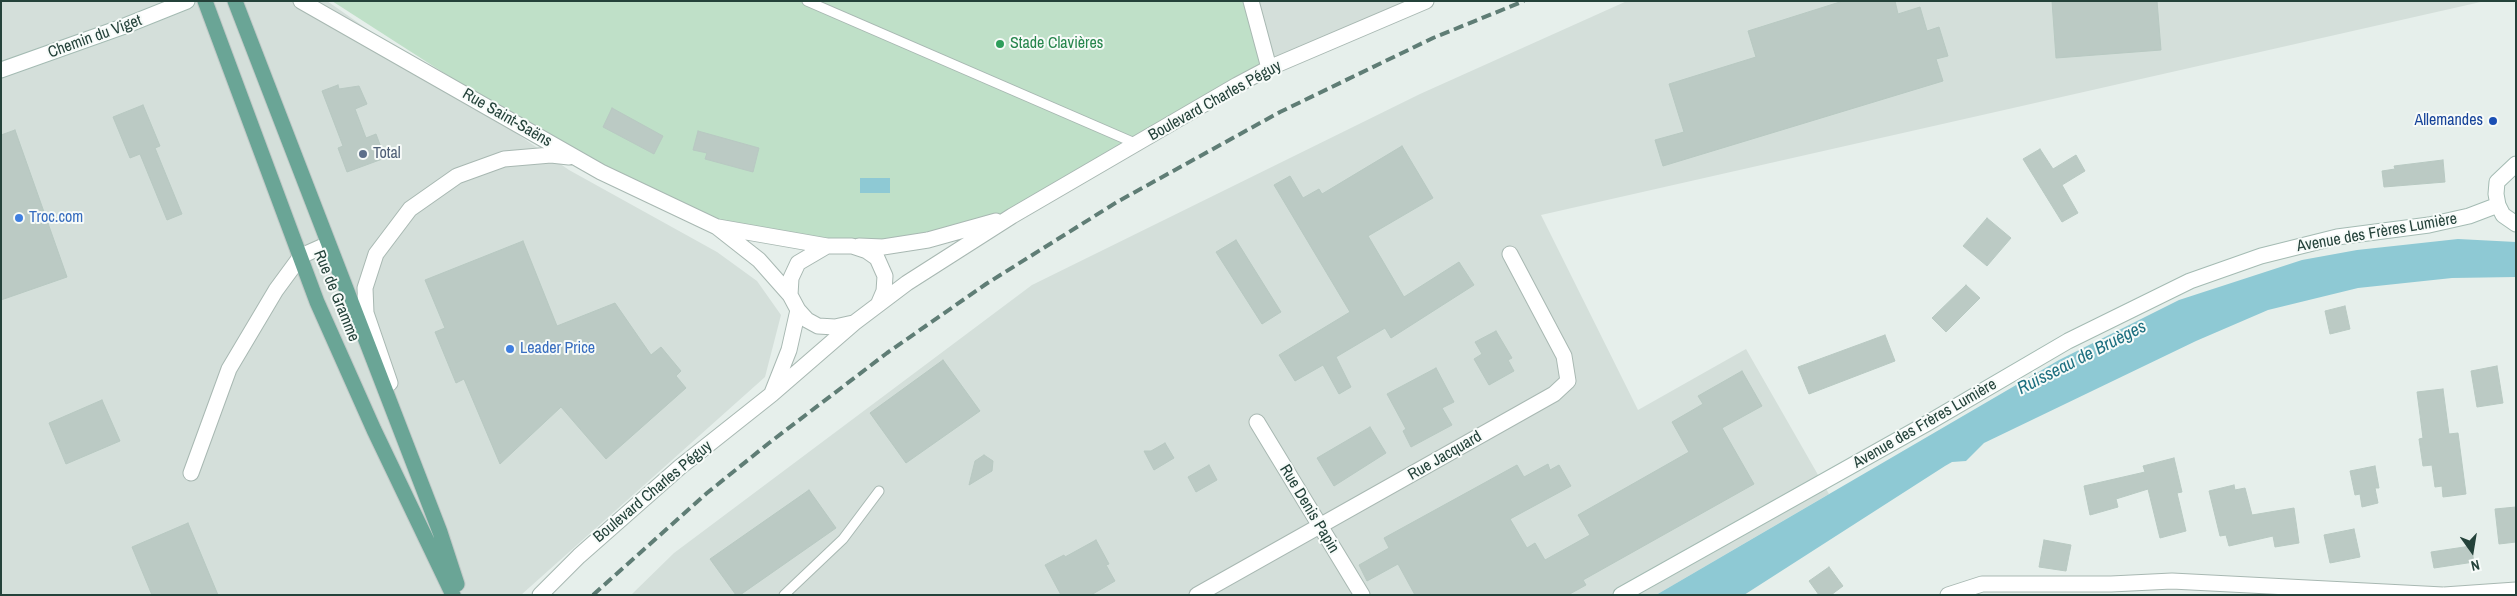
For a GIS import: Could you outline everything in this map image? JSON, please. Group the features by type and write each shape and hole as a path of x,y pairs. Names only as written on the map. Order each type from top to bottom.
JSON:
{"main road":[{"name":"Rue de Gramme","path":"205,1 317,302 374,430 453,595"},
{"name":"Rue de Gramme","path":"235,1 440,532 460,595"}],"street":[{"name":"Chemin du Viget","path":"1,70 122,27 187,1"},
{"name":"Rue Saint-Saëns","path":"300,1 576,158 716,227 759,260 790,295"},
{"path":"1251,1 1269,68"},
{"name":"Boulevard Charles Péguy","path":"878,305 1012,216 1269,68 1426,1"},
{"path":"440,532 366,313 365,288 376,254 410,209 457,176 504,159 551,155 576,158"},
{"path":"2516,164 2497,182 2498,205 2503,214 2516,224"},
{"name":"Avenue des Frères Lumière","path":"1620,595 1926,424 2068,341 2190,281 2261,256 2337,237 2429,225 2469,216 2498,205"},
{"name":"Boulevard Charles Péguy","path":"852,246 883,247 928,240 1012,216"},
{"name":"Rue Saint-Saëns","path":"716,227 827,246"},
{"path":"190,473 229,369 276,290 301,256 328,244"},
{"path":"827,246 852,246 877,258 885,276 884,291 878,305 854,323 835,327 818,326 807,320 798,310 790,295 791,278 798,263 827,246"},
{"name":"Rue Jacquard","path":"1197,595 1554,394 1568,381 1564,356 1510,254"},
{"path":"772,394 788,350 798,310"},
{"name":"Boulevard Charles Péguy","path":"540,595 578,556 680,467 772,394 854,323"},
{"name":"Rue Denis Papin","path":"1257,422 1362,595"},
{"path":"1948,595 1982,584 2111,584 2172,580 2444,595 2516,590"}],"lane":[{"path":"807,1 1137,144"},
{"path":"784,595 843,539 879,491"}],"shaded area":[{"path":"1,1 327,1 569,170 717,252 757,281 781,315 765,377 521,595 1,595"},
{"path":"1251,1 1421,1 1269,68"},
{"path":"1627,1 2485,1 1541,215 1638,410 1746,349 1829,494 1656,595 631,595 674,553 1032,285 1420,94"}],"green space":[{"path":"332,1 1251,1 1269,68 1012,216 895,246 717,227 576,158"}],"water":[{"path":"860,178 890,178 890,193 860,193"},
{"name":"Ruisseau de Bruèges","path":"2458,239 2516,242 2516,277 2452,278 2358,288 2268,310 2196,341 1984,443 1966,461 1952,462 1945,466 1744,595 1656,595 2059,360 2179,300 2302,260 2357,250"}],"building":[{"path":"1843,1 1895,1 1898,14 1920,7 1927,31 1939,27 1948,56 1936,59 1943,81 1663,166 1655,140 1684,132 1669,84 1756,57 1748,31"},
{"path":"2052,1 2157,1 2161,50 2056,58"},
{"path":"338,85 339,89 359,86 367,104 355,109 366,138 376,134 385,158 347,172 338,148 343,146 322,91"},
{"path":"143,105 160,146 155,148 182,214 167,220 140,154 130,158 113,117"},
{"path":"612,108 663,136 654,154 603,127"},
{"name":"Troc.com","path":"15,130 67,277 1,300 1,135"},
{"path":"698,131 759,148 753,172 705,159 707,153 693,150"},
{"path":"1402,146 1433,198 1368,236 1404,297 1459,262 1474,285 1391,338 1385,328 1336,357 1351,387 1339,394 1323,365 1295,381 1279,355 1350,312 1274,185 1290,176 1303,198 1319,189 1322,194"},
{"path":"2040,149 2053,169 2076,155 2085,171 2062,185 2078,213 2062,222 2023,159"},
{"path":"2443,160 2445,182 2384,187 2382,171 2395,169 2394,166"},
{"path":"1987,218 2011,238 1987,266 1963,246"},
{"path":"1236,240 1281,312 1262,324 1216,252"},
{"name":"Leader Price","path":"523,241 557,326 615,303 651,355 661,347 681,371 676,376 686,388 606,459 561,407 500,464 464,379 456,383 435,332 445,328 425,280"},
{"path":"1966,285 1980,298 1946,332 1932,318"},
{"path":"2345,306 2350,329 2330,334 2325,311"},
{"path":"1496,331 1512,358 1508,360 1514,371 1489,385 1474,359 1482,354 1475,342"},
{"path":"1885,335 1895,361 1809,394 1798,367"},
{"path":"943,360 980,411 906,463 870,413"},
{"path":"2497,366 2503,403 2477,407 2471,371"},
{"path":"1436,368 1454,402 1442,408 1452,425 1411,447 1403,431 1406,429 1387,394"},
{"path":"1742,371 1762,406 1722,428 1754,484 1583,580 1586,585 1568,595 1415,595 1398,564 1367,581 1359,565 1389,548 1384,538 1517,465 1524,477 1548,464 1550,470 1559,465 1571,486 1510,519 1527,548 1535,543 1545,560 1590,535 1578,515 1689,452 1672,422 1703,404 1698,396"},
{"path":"2443,389 2449,434 2458,433 2466,494 2443,497 2442,486 2435,487 2432,465 2423,466 2419,439 2423,438 2417,392"},
{"path":"102,400 120,441 66,464 49,423"},
{"path":"1370,427 1386,453 1334,486 1317,458"},
{"path":"1165,443 1174,458 1154,470 1144,451 1151,451"},
{"path":"984,455 993,461 992,471 969,485 975,461"},
{"path":"2174,458 2182,492 2177,493 2186,531 2160,538 2148,489 2116,499 2118,507 2090,515 2084,486 2145,472 2143,466"},
{"path":"1209,465 1217,480 1196,492 1188,477"},
{"path":"2375,466 2379,488 2375,488 2378,503 2362,507 2360,494 2355,495 2350,471"},
{"path":"2234,485 2235,490 2245,488 2252,515 2294,508 2299,543 2275,547 2273,536 2229,546 2226,535 2220,536 2209,491"},
{"path":"809,490 836,528 740,595 736,595 710,559"},
{"path":"2516,507 2516,542 2499,544 2495,509"},
{"path":"188,523 218,595 152,595 132,547"},
{"path":"2354,529 2360,557 2330,563 2324,535"},
{"path":"1096,540 1109,564 1106,565 1115,581 1091,595 1061,595 1045,565 1064,555 1065,557"},
{"path":"2044,540 2071,545 2066,571 2039,567"},
{"path":"2471,546 2474,562 2434,568 2431,552"},
{"path":"1829,567 1843,586 1831,595 1819,595 1809,581"}],"railway":[{"path":"593,595 707,493 769,443 887,353 986,284 1117,202 1280,112 1433,38 1524,1"}],"place":[{"name":"Stade Clavières","path":"1000,44"},
{"name":"Allemandes","path":"2493,121"},
{"name":"Total","path":"363,154"},
{"name":"Troc.com","path":"19,218"},
{"name":"Leader Price","path":"510,349"}]}
